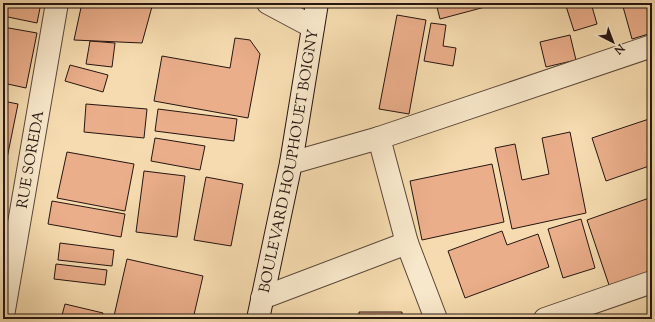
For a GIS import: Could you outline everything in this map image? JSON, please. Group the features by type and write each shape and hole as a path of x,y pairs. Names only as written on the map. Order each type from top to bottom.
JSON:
{"street":[{"name":"RUE SOREDA","path":"3,316 58,3"},
{"path":"268,3 313,27"},
{"name":"BOULEVARD HOUPHOUET BOIGNY","path":"258,319 290,163 317,3"},
{"path":"290,163 379,138 652,46"},
{"path":"379,138 407,243 436,319"},
{"path":"262,298 407,243"},
{"path":"546,319 652,282"}],"building":[{"path":"5,3 41,3 37,23 3,16"},
{"path":"82,3 153,3 142,43 74,40"},
{"path":"436,3 500,3 440,19"},
{"path":"565,3 591,3 597,24 574,31"},
{"path":"622,3 652,3 652,33 632,39"},
{"path":"397,15 426,20 409,114 379,109"},
{"path":"431,23 446,25 443,46 456,48 453,66 424,61"},
{"path":"3,27 37,33 26,88 3,83"},
{"path":"570,35 576,60 546,67 540,42"},
{"path":"235,38 250,40 260,54 248,118 154,101 162,56 230,68"},
{"path":"90,41 115,43 112,67 86,64"},
{"path":"70,65 108,75 103,92 65,81"},
{"path":"3,101 18,104 3,178"},
{"path":"86,104 147,109 144,138 84,132"},
{"path":"158,109 237,119 234,141 155,131"},
{"path":"652,118 652,165 606,181 592,138"},
{"path":"570,132 586,213 512,229 495,148 515,144 522,180 549,174 542,138"},
{"path":"155,138 205,146 200,170 151,161"},
{"path":"67,152 134,164 125,211 57,198"},
{"path":"492,164 504,222 422,240 410,181"},
{"path":"144,171 185,176 177,237 136,232"},
{"path":"206,177 243,184 231,246 194,240"},
{"path":"652,197 652,273 610,288 587,220"},
{"path":"52,201 125,214 121,237 48,224"},
{"path":"581,219 595,268 563,278 548,229"},
{"path":"502,231 507,245 538,234 549,267 465,298 448,251"},
{"path":"60,243 114,250 112,266 58,260"},
{"path":"127,259 203,276 193,319 128,319 114,316"},
{"path":"56,264 107,270 105,285 54,279"},
{"path":"65,304 103,313 102,319 61,319"},
{"path":"359,312 402,312 402,319 359,319"}]}
